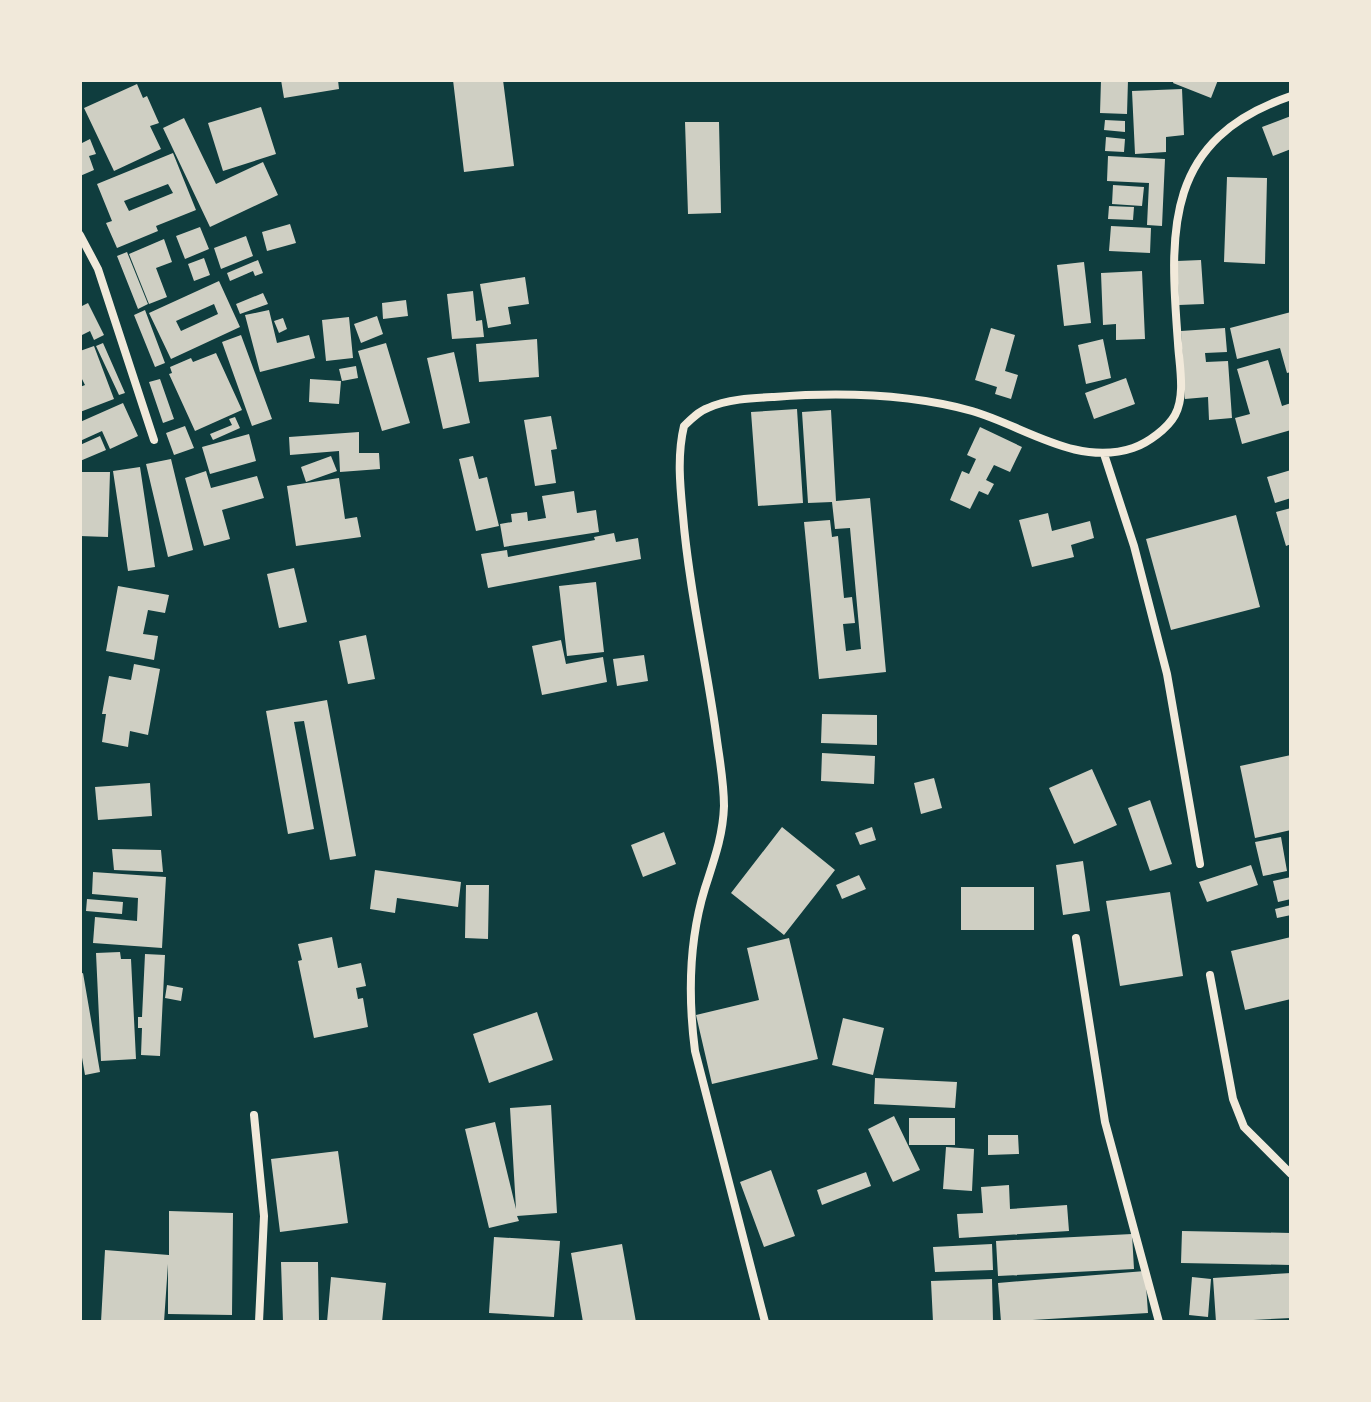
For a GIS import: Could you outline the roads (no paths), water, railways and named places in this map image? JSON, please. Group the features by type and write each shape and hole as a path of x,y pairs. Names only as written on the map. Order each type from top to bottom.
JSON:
{"street":[{"path":"765,1322 695,1051 691,1020 695,943 705,888 722,833 724,803 713,708 685,543 680,461 684,426 709,407 752,398 849,394 928,401 958,408 1083,452 1104,454 1135,447 1152,438 1175,415 1180,395 1175,251 1183,189 1206,146 1225,129 1266,104 1291,96"},
{"path":"80,235 98,269 154,440"},
{"path":"1104,454 1134,546 1167,674 1200,864"},
{"path":"1076,938 1105,1122 1159,1322"},
{"path":"1210,975 1238,1113 1244,1127 1291,1174"},
{"path":"254,1115 264,1216 259,1322"}]}
